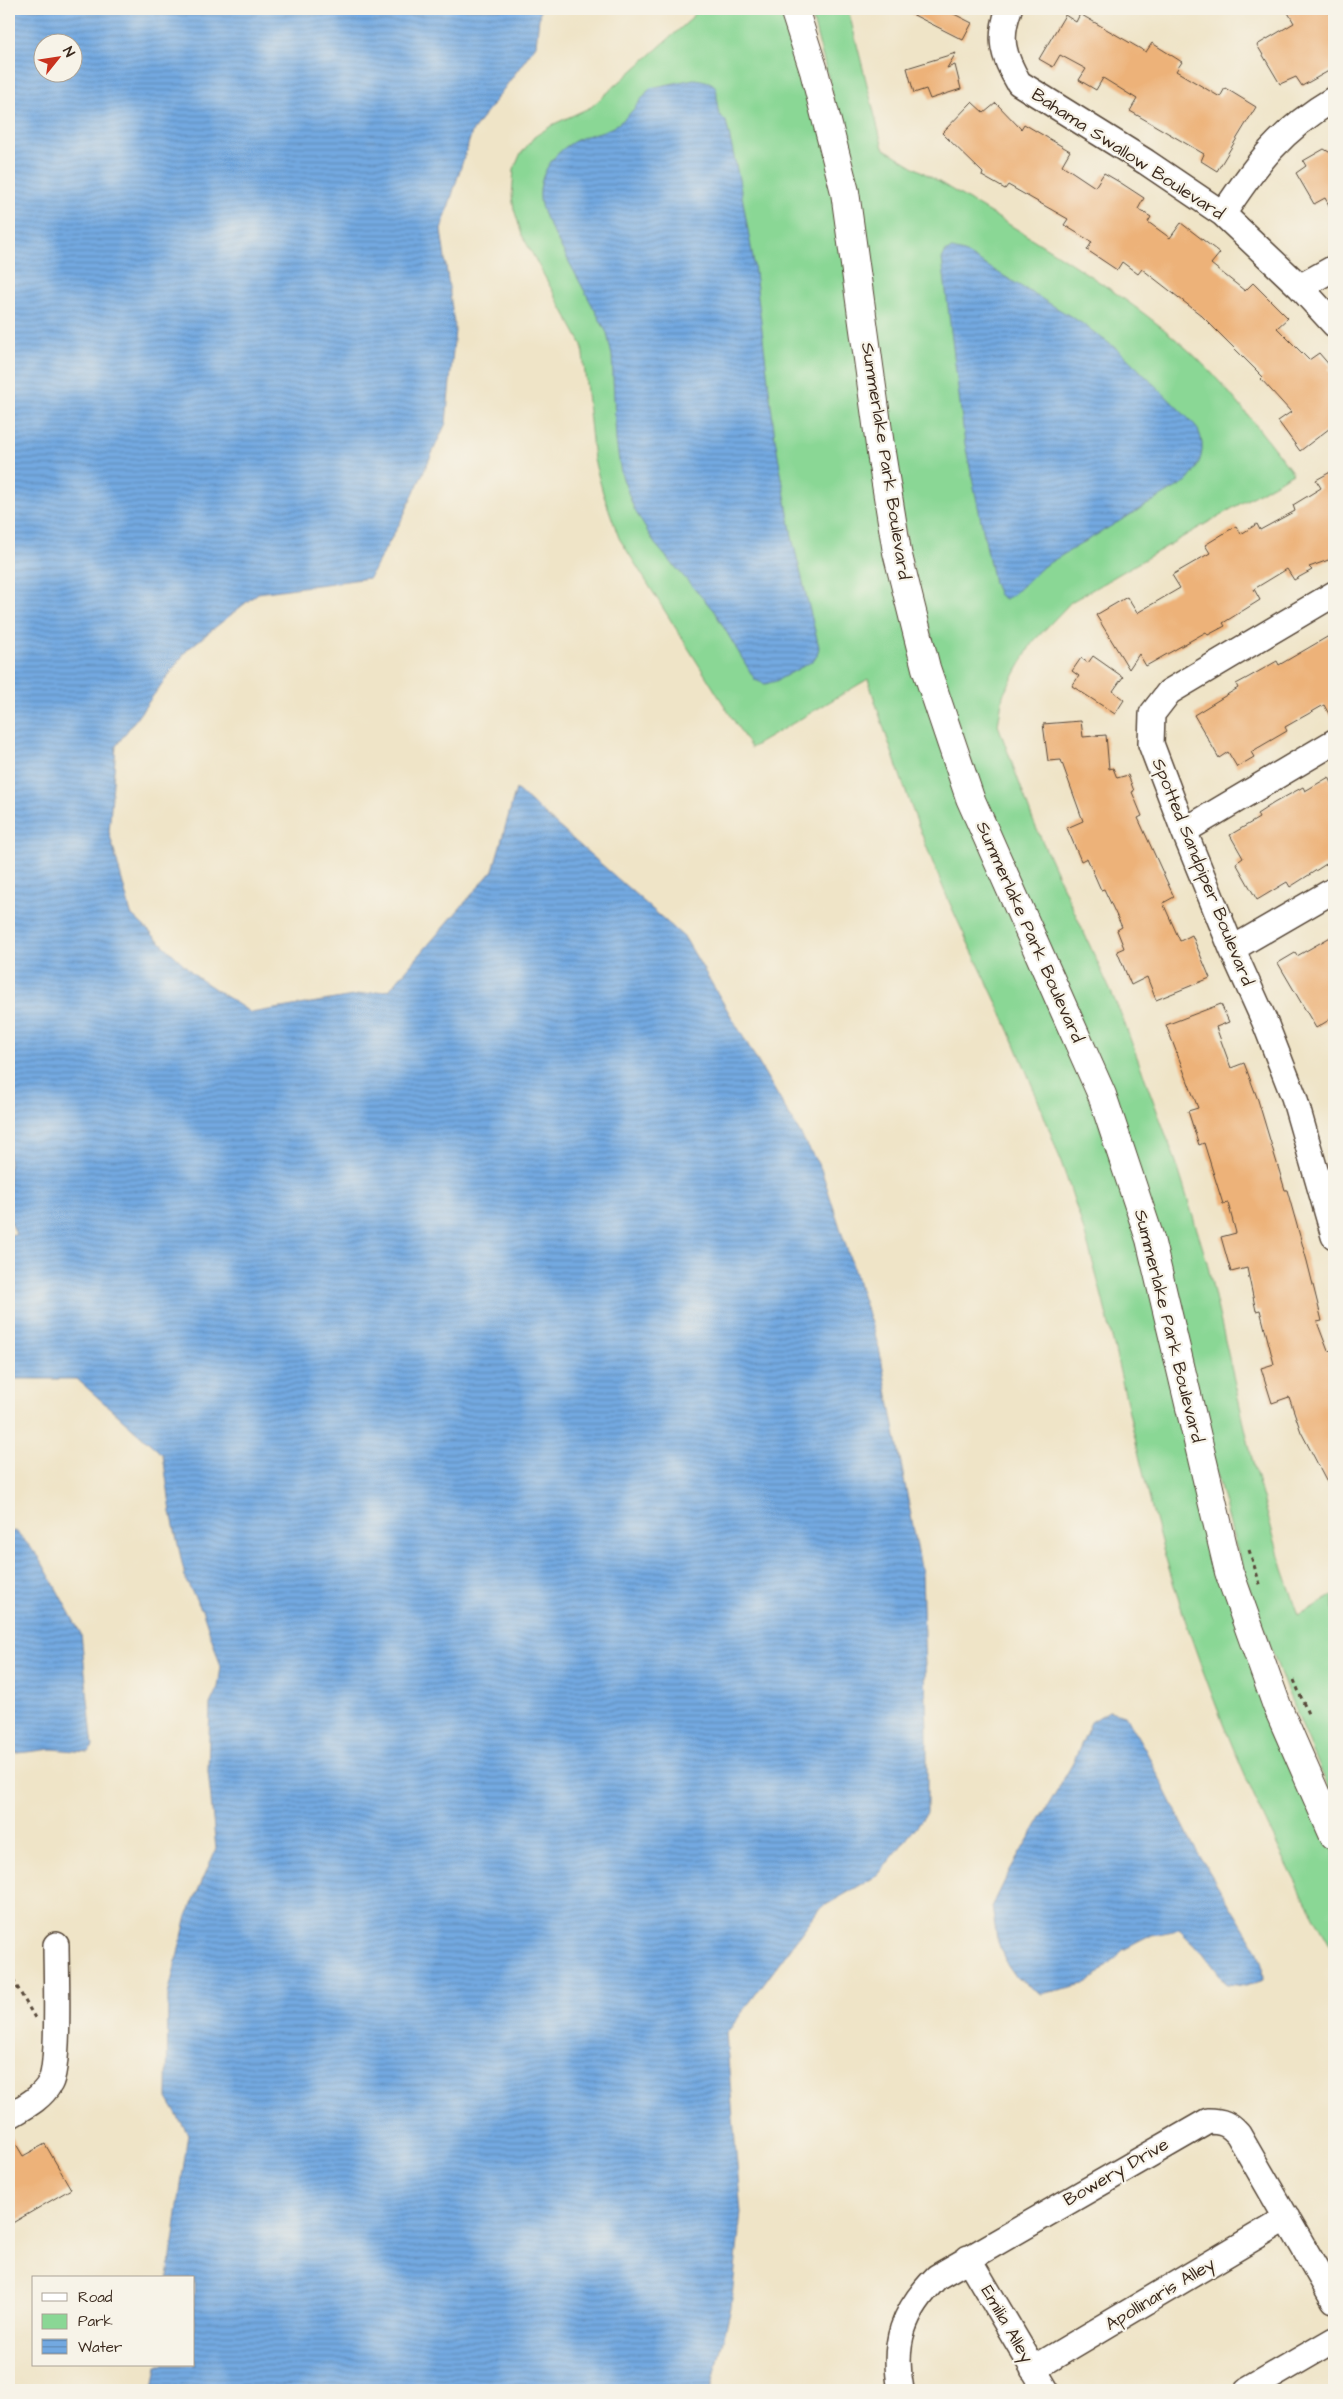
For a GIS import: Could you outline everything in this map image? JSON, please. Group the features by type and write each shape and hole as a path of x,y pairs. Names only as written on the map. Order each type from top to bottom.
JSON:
{"main road":[{"name":"Summerlake Park Boulevard","path":"794,9 814,71 845,192 890,512 897,552 926,668 970,798 1102,1095 1150,1239 1229,1572 1276,1706 1334,1836"}],"street":[{"name":"Bahama Swallow Boulevard","path":"1008,9 1002,39 1007,62 1019,83 1146,162 1223,214 1300,286 1334,324"},
{"path":"1223,214 1251,171 1281,137 1334,99"},
{"path":"1300,286 1334,268"},
{"name":"Spotted Sandpiper Boulevard","path":"1334,594 1168,692 1152,714 1151,744 1184,831 1232,949 1264,1020 1294,1097 1328,1190 1334,1236"},
{"path":"1184,831 1334,742"},
{"path":"1232,949 1334,890"},
{"path":"9,2116 36,2101 51,2082 55,2062 56,1945"},
{"name":"Bowery Drive","path":"901,2390 897,2356 899,2336 906,2320 926,2288 937,2277 1208,2120 1219,2121 1229,2125 1238,2134 1334,2300"},
{"name":"Apollinaris Alley","path":"1033,2369 1287,2218"},
{"name":"Emilia Alley","path":"968,2258 1046,2390"},
{"path":"1248,2390 1334,2340"}],"path":[{"path":"1248,1545 1262,1592"},
{"path":"1292,1674 1310,1719"},
{"path":"9,1973 36,2020"}],"green space":[{"path":"697,9 794,9 814,71 926,668 1102,1095 1229,1572 1334,1836 1334,1952 1306,1902 1256,1800 1233,1747 1192,1640 1158,1531 1098,1282 1066,1177 1015,1043 957,919 932,860 903,783 868,679 751,748 619,538 603,493 594,460 582,345 522,235 512,196 514,169 520,155 534,137 554,124 591,107 690,20"},
{"path":"810,9 848,9 883,148 1055,253 1149,317 1194,356 1225,387 1293,473 1071,602 1032,643 1003,695 998,725 1034,823 1121,1014 1176,1162 1207,1262 1254,1467 1283,1569 1299,1615 1334,1595 1334,1801 1288,1693 1256,1609 1234,1540 1206,1431 1004,851 950,704 908,550 832,92"}],"water":[{"path":"9,9 540,9 536,45 472,132 441,230 455,330 446,423 401,521 369,578 258,593 187,650 116,746 109,832 131,914 197,977 251,1013 389,990 493,870 516,789 685,938 821,1169 879,1348 922,1573 927,1732 927,1813 878,1875 819,1909 726,2034 741,2213 731,2307 711,2390 153,2390 157,2366 195,2366 195,2276 168,2276 188,2134 167,2098 168,1995 187,1916 216,1849 208,1771 210,1704 218,1687 221,1667 203,1612 186,1581 171,1512 163,1455 77,1379 9,1379 9,1235 16,1234 9,1217"},
{"path":"694,79 711,83 716,89 719,114 726,121 739,179 754,264 775,438 793,542 819,647 817,656 811,662 776,681 765,684 755,680 714,611 655,544 634,509 621,473 616,441 612,356 607,333 545,217 540,201 540,189 545,172 562,150 581,138 609,129 619,123 650,88"},
{"path":"952,249 964,252 1080,322 1122,353 1195,425 1201,439 1202,454 1200,461 1187,481 1044,566 1011,596 1005,599 999,595 994,583 965,444 942,259 946,251"},
{"path":"16,1531 39,1557 81,1634 93,1747 88,1752 52,1749 9,1754 9,1532"},
{"path":"1109,1711 1125,1715 1145,1749 1193,1845 1257,1950 1262,1964 1263,1980 1247,1986 1227,1984 1203,1953 1179,1930 1152,1935 1123,1950 1088,1983 1041,1994 1017,1978 1005,1961 997,1939 992,1907 1010,1870 1073,1763 1091,1722"}],"building":[{"path":"902,9 944,9 972,23 963,40"},
{"path":"1286,9 1327,9 1334,22 1334,68 1302,86 1296,77 1280,84 1257,45 1294,23"},
{"path":"1080,14 1146,52 1152,43 1182,62 1176,71 1220,97 1225,88 1256,107 1217,171 1201,161 1204,154 1130,111 1137,99 1103,78 1096,90 1079,80 1086,69 1060,55 1053,67 1039,59 1065,15 1076,22"},
{"path":"956,53 947,68 955,65 961,89 930,99 926,89 914,93 907,68"},
{"path":"972,102 984,113 996,103 1021,129 1024,124 1070,151 1062,165 1095,187 1104,173 1144,198 1138,209 1151,217 1148,222 1170,238 1181,223 1220,253 1211,264 1245,291 1253,283 1288,318 1277,328 1309,360 1319,353 1331,367 1328,369 1334,376 1334,425 1300,451 1278,421 1291,412 1261,379 1263,377 1201,315 1142,269 1138,274 1122,262 1117,270 1087,250 1092,242 1064,225 1068,219 1008,185 1005,189 982,176 983,173 942,133"},
{"path":"1324,149 1334,155 1334,214 1325,198 1314,204 1296,173 1306,166 1303,161"},
{"path":"1334,470 1334,558 1309,567 1312,570 1294,580 1287,569 1254,589 1260,600 1223,623 1225,626 1208,635 1206,632 1146,666 1139,654 1129,669 1096,615 1127,597 1137,613 1180,588 1172,575 1210,553 1205,545 1236,526 1241,534 1257,524 1260,530 1295,511 1293,505 1321,488 1316,480"},
{"path":"1334,633 1334,723 1324,705 1285,727 1287,731 1251,752 1254,757 1237,767 1228,752 1219,758 1194,715 1238,688 1236,684 1277,661 1279,665"},
{"path":"1093,656 1123,677 1113,691 1124,700 1115,714 1072,686 1079,676 1072,671 1081,658 1088,663"},
{"path":"1081,721 1083,737 1106,735 1109,769 1113,768 1117,778 1128,775 1134,791 1132,792 1142,816 1138,818 1174,897 1163,903 1180,941 1192,935 1210,978 1156,1000 1147,977 1131,985 1117,951 1124,948 1117,930 1122,927 1104,889 1101,890 1087,858 1081,861 1067,828 1083,821 1061,760 1048,761 1043,724"},
{"path":"1329,777 1334,787 1334,859 1290,887 1287,882 1257,900 1236,863 1243,858 1230,835 1259,818 1257,814 1274,803 1303,787 1305,791"},
{"path":"1334,935 1334,1017 1316,1028 1278,963 1295,953 1297,956"},
{"path":"1221,1004 1229,1022 1216,1027 1231,1068 1244,1063 1258,1100 1285,1190 1287,1190 1307,1261 1322,1321 1317,1322 1328,1351 1334,1349 1334,1495 1301,1432 1289,1397 1272,1403 1261,1368 1274,1364 1260,1310 1256,1311 1247,1268 1231,1272 1221,1237 1236,1233 1228,1203 1223,1204 1204,1143 1199,1145 1188,1111 1198,1108 1166,1025"},
{"path":"9,2132 23,2156 45,2144 71,2189 9,2225"}]}
